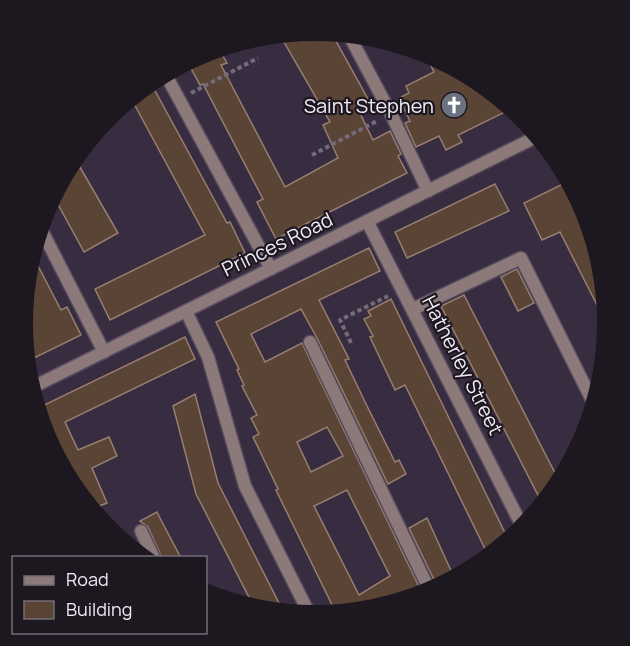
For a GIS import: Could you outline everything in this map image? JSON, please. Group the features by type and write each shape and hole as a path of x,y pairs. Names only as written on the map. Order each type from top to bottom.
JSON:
{"street":[{"path":"353,43 391,114 428,191"},
{"path":"170,82 272,269"},
{"name":"Princes Road","path":"40,384 530,140"},
{"name":"Hatherley Street","path":"367,221 518,518"},
{"path":"46,239 105,352"},
{"path":"413,309 521,258 588,392"},
{"path":"186,311 208,357 245,486 305,604"},
{"path":"310,342 426,583"},
{"path":"141,531 151,553"}],"path":[{"path":"179,99 258,58"},
{"path":"312,155 391,114"},
{"path":"351,343 340,320 402,289"}],"building":[{"path":"337,42 368,99 356,105 373,140 390,131 401,154 398,156 407,173 276,239 257,202 263,199 203,84 200,85 191,69 223,56 227,63 221,65 285,187 338,158 323,125 330,122 284,43"},
{"name":"Saint Stephen","path":"431,66 472,89 503,113 458,135 462,142 446,150 439,136 416,147 405,123 410,121 399,98 409,93 406,86 434,72"},
{"path":"155,91 227,223 230,222 245,253 110,320 95,289 205,235 135,106"},
{"path":"80,167 118,233 84,252 59,205"},
{"path":"495,184 509,211 407,258 395,232"},
{"path":"561,185 582,232 592,268 596,303 560,232 542,240 524,203"},
{"path":"369,248 380,271 319,300 349,359 345,360 395,462 399,460 406,474 388,484 301,309 251,334 265,362 302,343 418,586 370,600 332,604 253,437 259,434 251,418 257,415 242,386 244,385 237,370 239,369 216,322","holes":["327,427 343,456 311,472 297,442","347,490 390,576 359,595 314,506"]},
{"path":"38,267 61,310 67,307 81,335 35,358 33,323"},
{"path":"517,269 534,303 518,311 501,277"},
{"path":"464,295 554,472 538,496 441,306"},
{"path":"391,299 504,532 485,548 405,385 395,390 370,337 373,336 364,319 371,316 368,311"},
{"path":"185,337 195,359 65,422 78,450 109,437 117,456 92,468 107,503 100,506 81,480 62,448 45,404"},
{"path":"195,394 218,483 279,603 249,597 196,494 173,406"},
{"path":"157,512 180,556 161,556 148,527 140,521"},
{"path":"427,518 451,570 434,579 409,528"}],"place":[{"name":"Saint Stephen","path":"454,105"}]}
